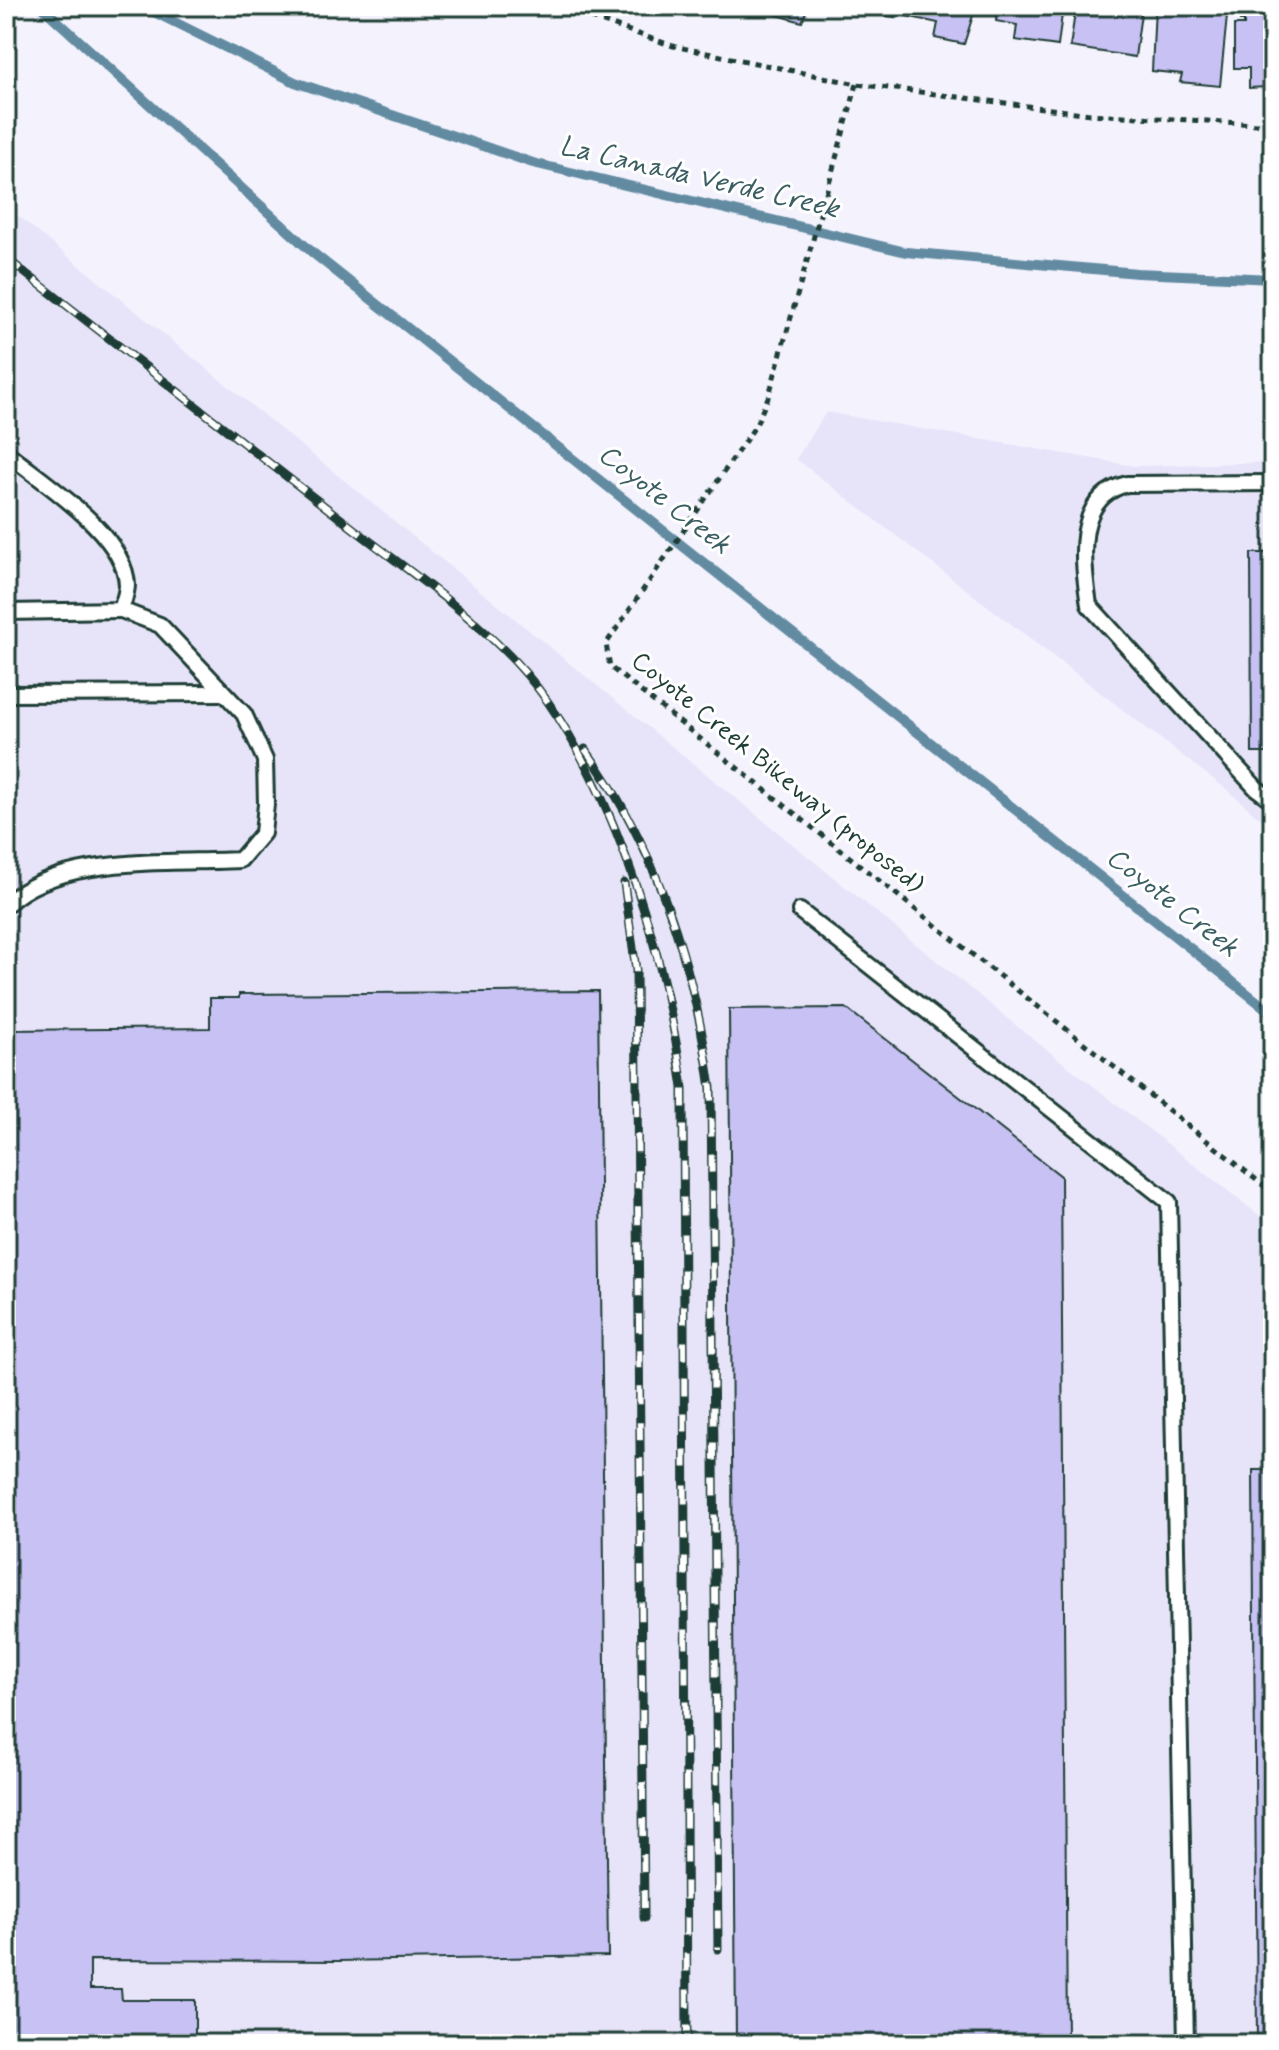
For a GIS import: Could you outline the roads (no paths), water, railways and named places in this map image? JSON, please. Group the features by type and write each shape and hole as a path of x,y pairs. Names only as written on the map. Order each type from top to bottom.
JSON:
{"lane":[{"path":"6,452 102,531 119,556 127,585 121,610"},
{"path":"1273,483 1127,484 1109,489 1096,500 1085,527 1089,605 1256,788 1273,801"},
{"path":"6,612 121,610 160,625 244,714 265,760 263,833 240,860 73,871 37,884 6,905"},
{"path":"6,694 221,693"},
{"path":"800,911 1169,1202 1186,2044"}],"waterway":[{"name":"Coyote Creek","path":"41,6 313,253 1273,1014"},
{"name":"La Canada Verde Creek","path":"142,6 295,82 533,163 906,252 1137,273 1273,279"}],"railway":[{"path":"6,258 480,627 548,702 574,743 618,837 652,938 676,1040 683,1088 687,2044"},
{"path":"585,749 633,827 669,910 694,998 711,1088 718,1949"},
{"path":"624,883 636,970 644,1918"}]}
